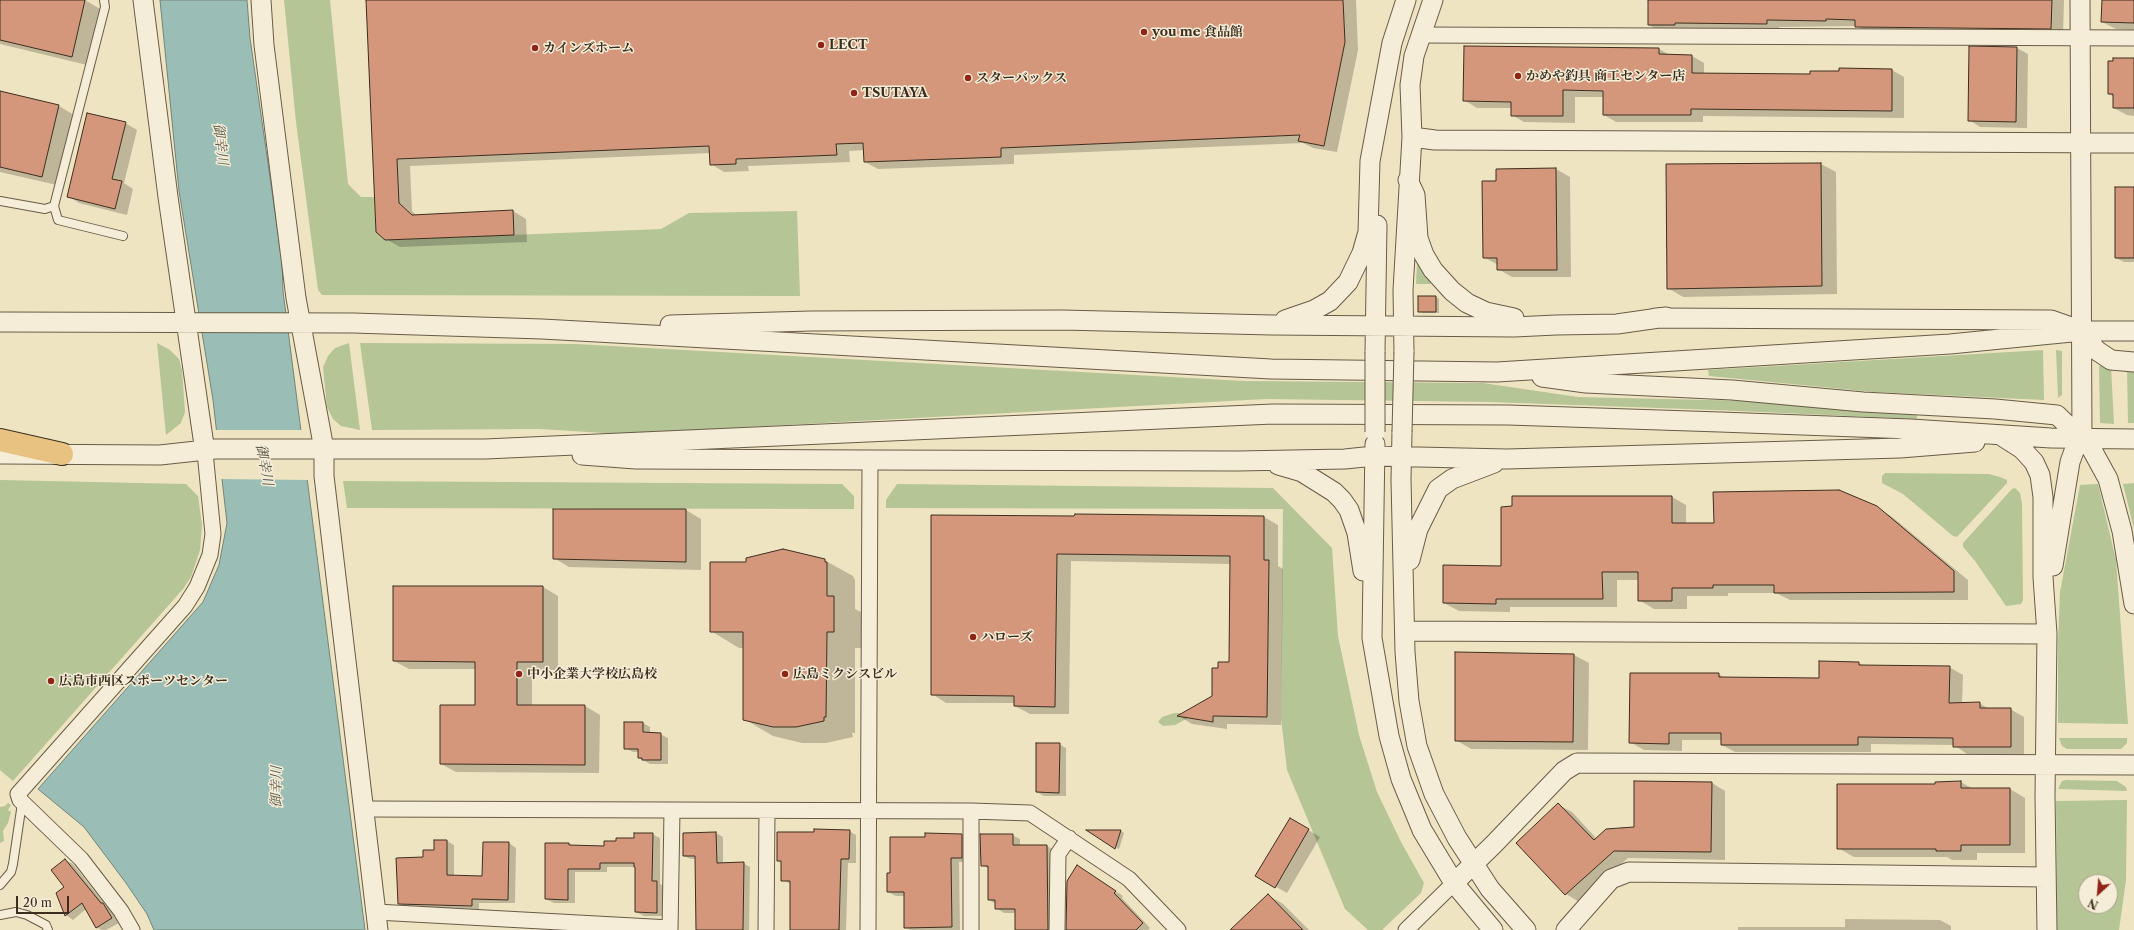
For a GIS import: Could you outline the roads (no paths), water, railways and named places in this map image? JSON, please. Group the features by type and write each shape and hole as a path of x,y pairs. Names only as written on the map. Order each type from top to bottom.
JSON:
{"highway":[{"path":"0,440 62,454"}],"street":[{"path":"132,930 121,911 81,859 22,803 18,794 185,606 197,587 210,555 213,534 210,451 143,0"},
{"path":"261,0 264,45 294,323 315,449 324,476 377,921 670,929 672,811"},
{"path":"1272,325 1322,306 1336,295 1353,273 1368,232 1370,161 1392,43 1406,0"},
{"path":"1433,0 1421,35 1411,78 1412,137 1408,180 1403,326 1404,352 1401,456 1405,631 1409,701 1417,746 1438,804 1473,864 1490,889 1526,930"},
{"path":"2047,930 2047,630 2052,572 2066,480 2074,451 2082,439 2079,143 2080,0"},
{"path":"1421,35 2134,38"},
{"path":"1372,638 1378,123"},
{"path":"1412,137 1443,140 2134,143"},
{"path":"1408,180 1415,195 1416,225 1424,255 1433,270 1452,291 1476,308 1495,315 1517,318 1666,317 2050,320 2082,331 2090,344 2103,356 2111,360 2134,362"},
{"path":"542,329 810,320 1062,320 1272,325 1514,327 1556,324 1617,324 1666,317"},
{"path":"0,322 294,323 542,329 1271,369 1497,372 1950,344 2082,331 2134,331"},
{"path":"1497,372 1586,383 1732,390 1863,402 2051,413 2062,418 2082,439 2098,458 2108,479 2122,530 2134,604"},
{"path":"0,454 160,455 210,451 315,449 485,449 1273,414 1508,415 1864,427 2082,439 2134,439"},
{"path":"485,449 636,459 1238,461 1344,459 1374,456 1507,459 1900,448 1982,441 1999,434"},
{"path":"1999,434 2029,456 2040,475 2043,497 2043,577 2047,630"},
{"path":"1405,588 1418,529 1438,489 1452,479 1471,470 1507,459"},
{"path":"868,930 870,460"},
{"path":"1238,461 1275,464 1302,472 1334,492 1342,500 1354,522 1363,560 1365,606 1372,638 1383,709 1401,779 1422,830 1454,882 1493,930"},
{"path":"1405,631 2047,630"},
{"path":"1406,930 1494,844 1564,772 1576,763 2134,765"},
{"path":"363,809 971,811 1030,813 1129,879 1178,930"},
{"path":"766,930 767,811"},
{"path":"971,811 971,930"},
{"path":"1057,930 1058,854 1069,838"},
{"path":"1566,930 1611,879 1629,872 2046,877"}],"lane":[{"path":"104,0 105,7 54,206 58,220 123,236"},
{"path":"0,201 45,209 54,206"},
{"path":"0,885 11,872 22,803"},
{"path":"0,915 16,912 27,915 46,925 48,930"}],"water":[{"name":"御幸川","path":"160,0 247,0 250,38 282,261 283,291 365,930 154,930 147,914 126,883 84,827 38,789 203,602 219,565 227,523 213,400 179,191"}],"place":[{"name":"you me 食品館","path":"1144,32"},
{"name":"LECT","path":"821,45"},
{"name":"カインズホーム","path":"535,48"},
{"name":"かめや釣具 商工センター店","path":"1518,76"},
{"name":"スターバックス","path":"968,78"},
{"name":"TSUTAYA","path":"854,93"},
{"name":"ハローズ","path":"973,637"},
{"name":"中小企業大学校広島校","path":"519,674"},
{"name":"広島ミクシスビル","path":"785,674"},
{"name":"広島市西区スポーツセンター","path":"51,681"}]}
